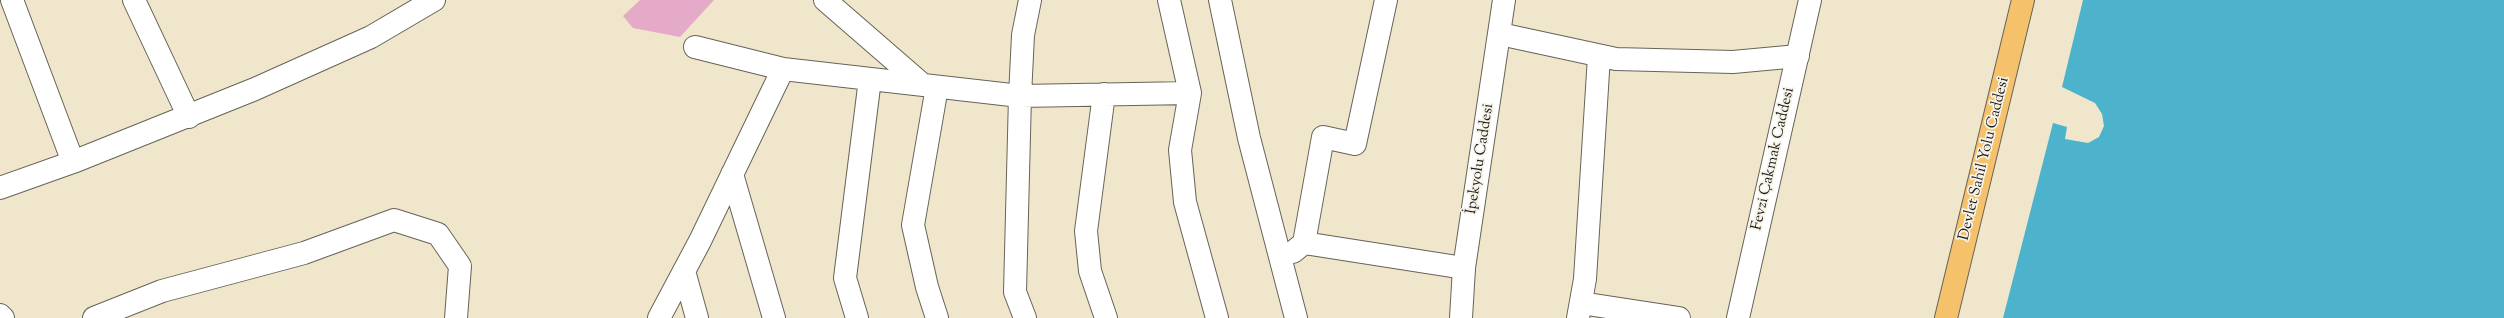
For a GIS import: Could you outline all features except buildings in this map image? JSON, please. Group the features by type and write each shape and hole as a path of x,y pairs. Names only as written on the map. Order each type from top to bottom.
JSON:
{"main road":[{"name":"Devlet Sahil Yolu Caddesi","path":"1932,318 2009,0"},
{"name":"Devlet Sahil Yolu Caddesi","path":"1946,318 2023,0"}],"street":[{"path":"12,0 73,162"},
{"path":"0,188 73,162 189,117 371,37 434,0"},
{"path":"825,0 930,86"},
{"path":"1169,0 1190,93 1180,150 1185,202 1217,318"},
{"path":"1220,0 1249,138 1296,318"},
{"path":"1282,263 1304,243 1322,137 1356,144 1386,0"},
{"name":"İpekyolu Caddesi","path":"1461,318 1464,268 1504,0"},
{"name":"Fevzi Çakmak Caddesi","path":"1738,318 1810,0"},
{"path":"1024,318 1016,292 1020,96 1023,35 1029,1"},
{"path":"140,2 189,117"},
{"path":"1500,34 1616,59 1733,62 1798,56"},
{"path":"695,47 783,69 1020,96 1190,93"},
{"path":"1598,56 1585,279 1580,311 1679,318"},
{"path":"659,318 684,271 783,69"},
{"path":"857,318 845,278 870,79"},
{"path":"930,86 913,225 927,287 938,318"},
{"path":"1104,94 1086,231 1090,270 1106,318"},
{"path":"732,174 774,318"},
{"path":"94,318 162,291 304,253 394,220 438,234 460,266 456,318"},
{"path":"1304,243 1464,268"},
{"path":"684,271 696,318"},
{"path":"0,315 3,318"}],"water":[{"path":"2083,0 2504,0 2504,318 2003,318 2053,123 2067,127 2065,139 2088,143 2099,137 2104,126 2102,114 2095,103 2062,87"}]}
